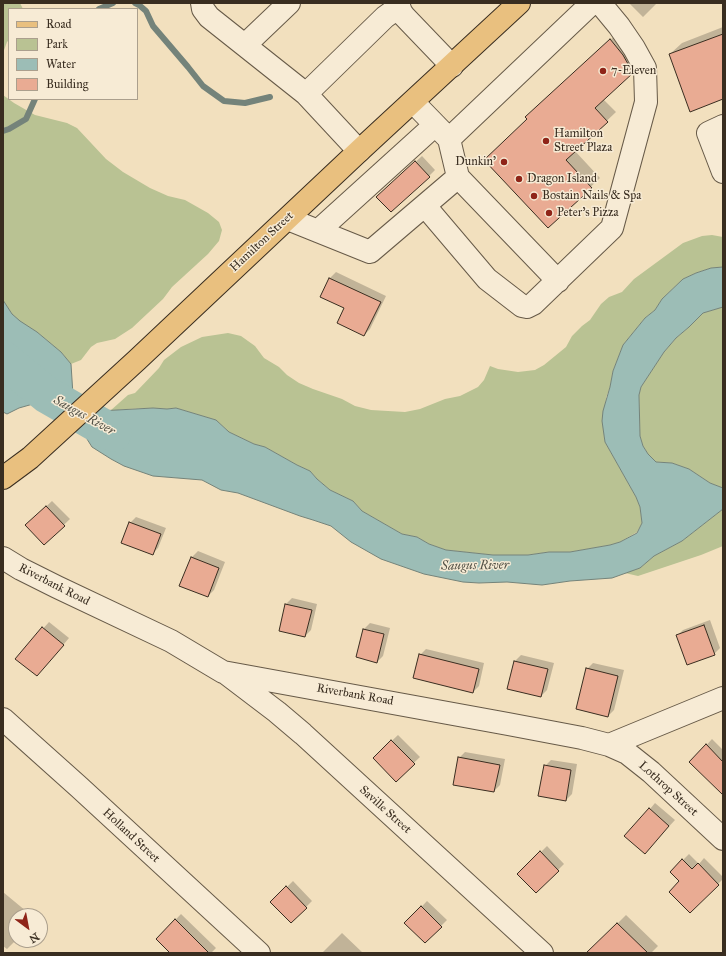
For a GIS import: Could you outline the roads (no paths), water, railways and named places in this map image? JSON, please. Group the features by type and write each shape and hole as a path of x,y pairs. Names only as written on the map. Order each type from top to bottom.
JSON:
{"main road":[{"name":"Hamilton Street","path":"3,478 30,458 101,393 519,3"}],"street":[{"path":"202,3 203,9 209,16 306,94 359,151"},
{"path":"245,45 289,3"},
{"path":"318,231 442,132 592,3"},
{"path":"425,206 487,279 522,306 533,304 612,228 646,102 645,68 619,26 600,3"},
{"path":"306,94 384,17 399,5 404,16 452,66"},
{"path":"413,102 442,132 458,177 558,281"},
{"path":"723,126 708,132 723,172"},
{"path":"288,219 370,252 458,177"},
{"name":"Riverbank Road","path":"3,558 57,587 171,641 223,672 501,722 582,738 609,745"},
{"name":"Saville Street","path":"223,672 277,712 303,734 542,953"},
{"path":"609,745 723,698"},
{"name":"Holland Street","path":"3,719 259,953"},
{"name":"Lothrop Street","path":"609,745 627,754 651,772 723,839"}],"water":[{"path":"723,267 723,307 703,313 676,338 664,352 641,387 639,395 640,436 643,446 648,454 656,462 672,463 689,469 710,483 723,488 723,509 682,541 654,556 640,568 612,578 542,585 507,582 463,582 424,574 381,559 351,542 331,526 238,493 221,490 202,480 153,476 124,466 92,447 83,430 88,420 99,411 176,408 216,420 229,432 254,444 265,447 310,471 330,490 353,501 362,511 402,534 417,537 429,544 446,550 493,555 528,555 549,552 570,552 610,545 620,542 637,533 642,523 640,507 636,497 605,442 602,421 613,371 623,345 645,318 655,310 662,299 683,279 711,268"},
{"path":"3,300 12,314 61,352 71,364 73,395 60,409 52,408 40,402 19,408 7,414 3,412"}],"waterway":[{"path":"101,8 113,3"},
{"path":"135,3 146,11 153,26 203,86 224,101 245,103 270,97"},
{"path":"3,131 26,119 35,100"},
{"name":"Saugus River","path":"3,359 47,395 113,433"}],"place":[{"name":"7-Eleven","path":"603,71"},
{"name":"Hamilton Street Plaza","path":"546,141"},
{"name":"Dunkin'","path":"504,162"},
{"name":"Dragon Island","path":"519,179"},
{"name":"Bostain Nails & Spa","path":"534,196"},
{"name":"Peter's Pizza","path":"549,213"}]}
